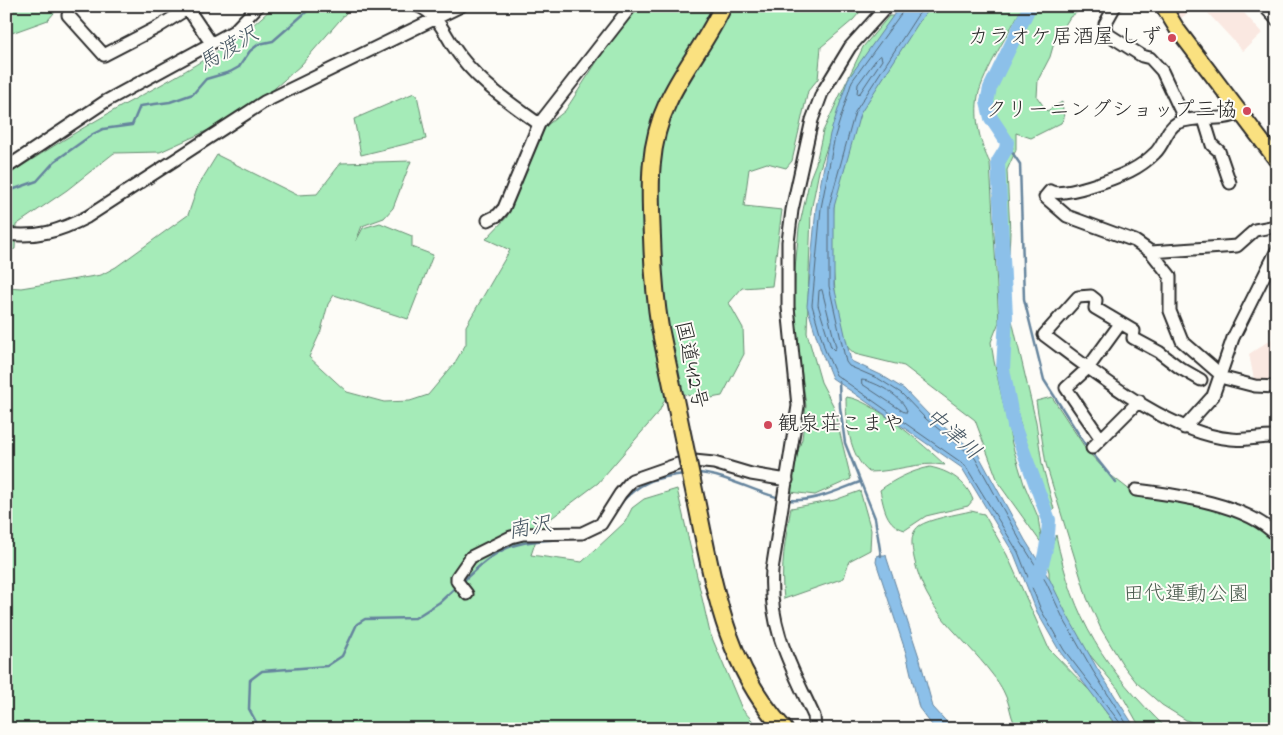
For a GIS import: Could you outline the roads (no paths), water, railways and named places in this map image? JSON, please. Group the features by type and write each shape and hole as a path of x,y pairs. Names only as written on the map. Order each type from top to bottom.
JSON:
{"highway":[{"name":"国道412号","path":"723,6 707,38 668,101 657,130 650,186 654,280 660,328 715,589 732,647 755,693 784,729"}],"main road":[{"path":"1163,6 1177,29 1277,161"}],"street":[{"path":"6,168 98,106 239,27 258,6"},
{"path":"418,6 428,10 436,18 472,72 539,124"},
{"path":"10,235 44,235 66,228 88,217 264,102 462,6"},
{"path":"488,220 498,215 504,208 539,124 631,6"},
{"path":"815,729 814,716 782,646 773,612 772,570 798,406 788,307 789,232 794,200 812,120 827,83 850,47 887,6"},
{"path":"1115,6 1105,24 1106,33 1142,56 1150,58 1162,72 1185,120"},
{"path":"1264,6 1277,20"},
{"path":"68,15 104,55 158,27 187,7 211,43"},
{"path":"1240,113 1228,119 1185,120 1174,125 1160,149 1132,170 1062,193 1050,191 1045,197 1068,216 1136,241 1163,264 1170,276 1170,312 1182,341 1220,375 1254,386 1277,387"},
{"path":"1204,120 1212,145 1219,151 1230,183"},
{"path":"1151,252 1237,246 1255,230 1277,226"},
{"path":"1184,428 1210,401 1233,338 1277,250"},
{"path":"1201,380 1159,352 1133,338 1134,331 1095,308 1096,300 1091,296 1078,297 1044,335 1088,368 1184,428 1230,439 1277,437"},
{"path":"1101,439 1066,388 1088,368 1120,324"},
{"path":"1092,448 1139,401"},
{"path":"467,594 456,577 463,566 481,550 523,534 590,530 605,520 620,494 632,480 650,473 694,461 714,463 786,483"},
{"path":"1136,490 1199,499 1259,520 1274,530"}],"water":[{"name":"中津川","path":"900,6 933,6 921,19 860,114 834,207 834,286 851,361 881,375 904,389 929,415 978,454 1025,540 1050,580 1097,668 1136,729 1119,729 1060,652 1037,612 1014,554 962,468 832,378 821,351 807,306 816,208 830,134 848,79"},
{"path":"886,555 933,707 953,729 935,729 919,708 906,653 876,562 877,556"}],"waterway":[{"name":"馬渡沢","path":"6,192 37,181 55,161 93,134 103,129 132,125 140,106 170,102 193,94 206,79 230,72 239,67 250,51 259,44 273,41 313,6"},
{"path":"1030,6 990,88 987,102 991,118 1007,142 1006,149 998,162 1006,316 1003,369 1014,426 1049,520 1045,552 1041,568 1034,581"},
{"path":"1007,145 1020,164 1024,299 1044,380 1085,444 1116,483"},
{"path":"839,381 840,407 845,443 875,518 881,556"},
{"name":"南沢","path":"697,473 729,480 780,498"},
{"name":"南沢","path":"620,504 634,490 649,482 684,474"},
{"name":"南沢","path":"788,500 816,498 860,482"},
{"name":"南沢","path":"461,583 486,561 507,548 518,544 565,539"},
{"name":"南沢","path":"260,729 249,709 250,680 262,671 327,666 342,656 357,624 365,619 415,618 440,602 457,586"}],"place":[{"name":"カラオケ居酒屋 しず","path":"1172,38"},
{"name":"クリーニングショップ三協","path":"1247,111"},
{"name":"観泉荘こまや","path":"768,425"}],"park label":[{"name":"田代運動公園","path":"1186,595"}]}
